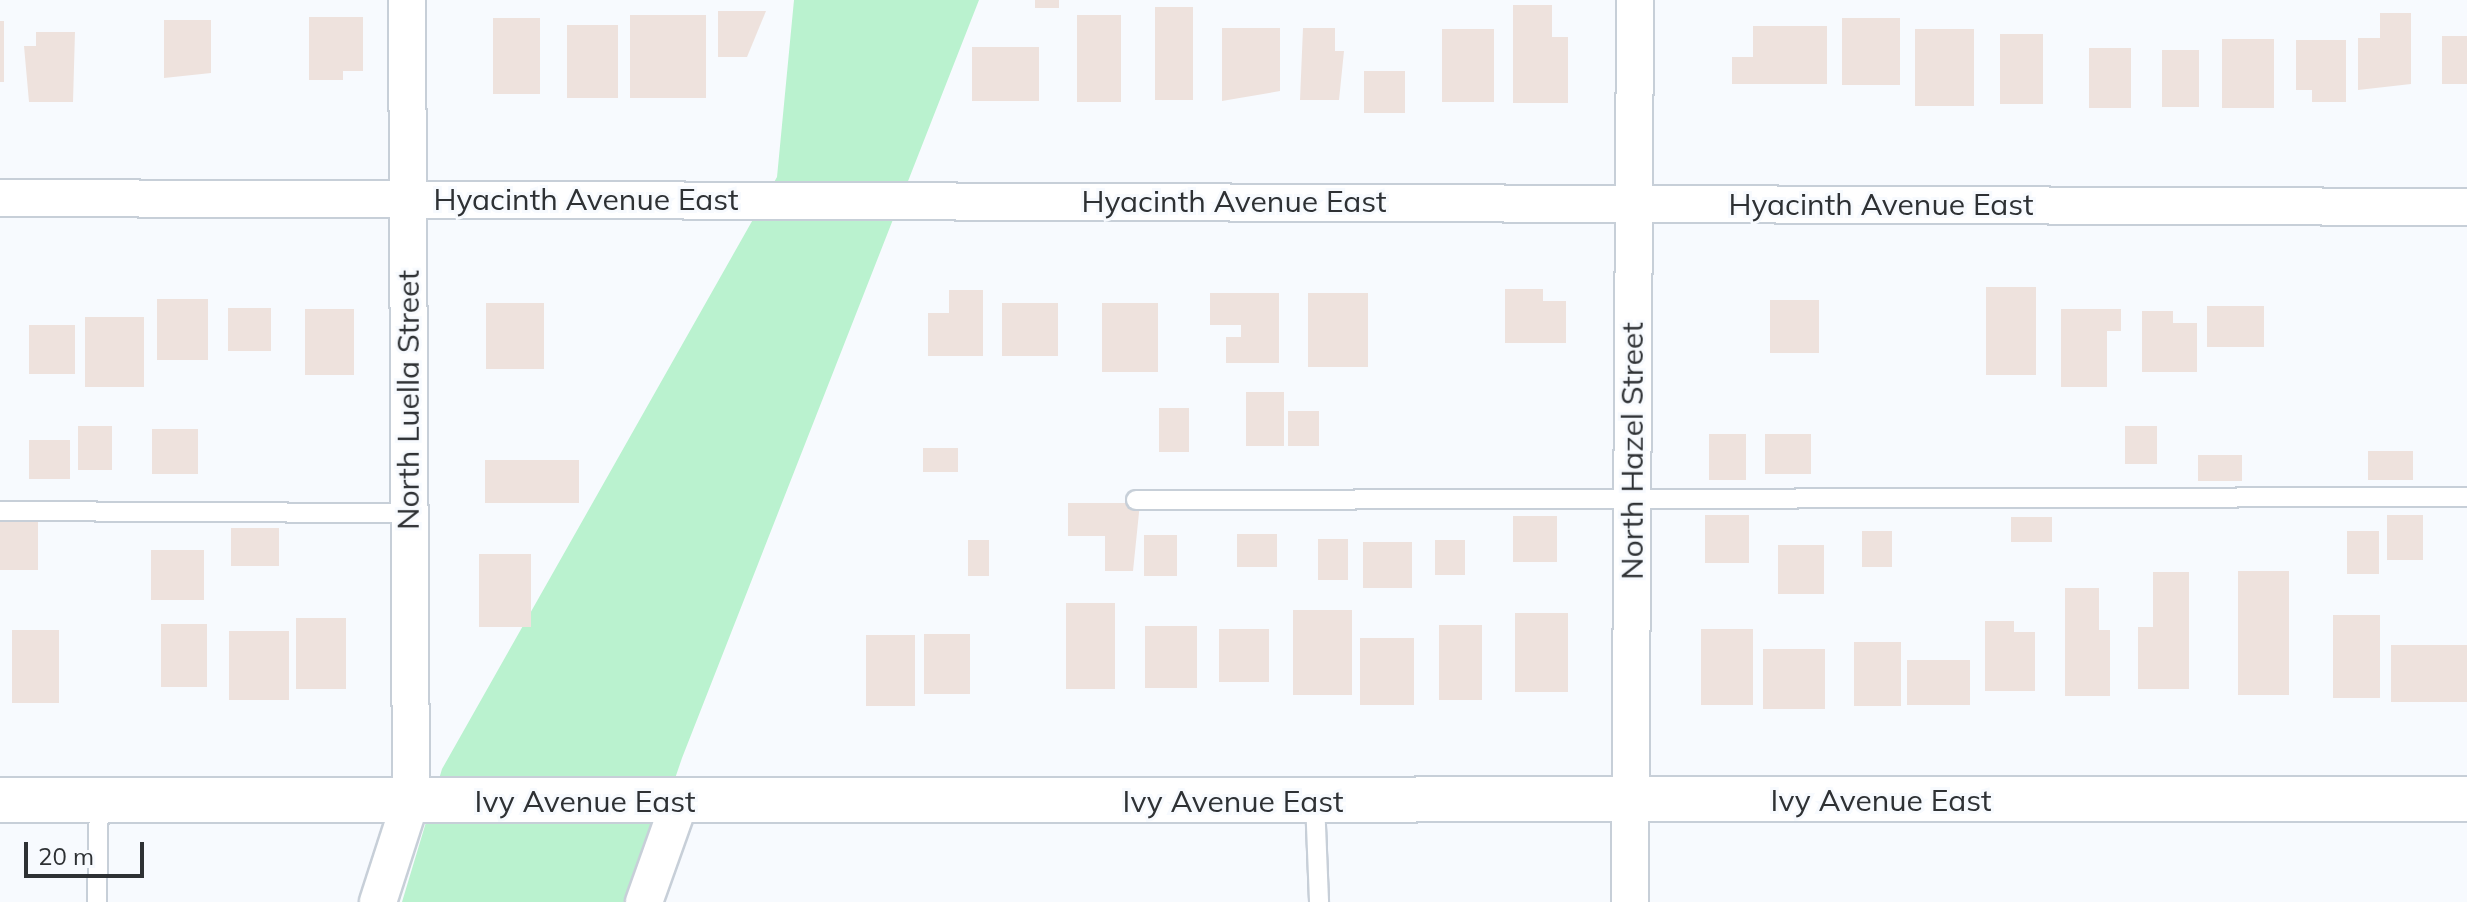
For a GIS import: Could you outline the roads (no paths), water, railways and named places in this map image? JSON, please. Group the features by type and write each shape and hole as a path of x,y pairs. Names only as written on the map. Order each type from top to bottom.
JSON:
{"street":[{"name":"North Luella Street","path":"378,902 411,800 407,0"},
{"name":"North Hazel Street","path":"1630,902 1635,0"},
{"name":"Hyacinth Avenue East","path":"0,198 2467,207"},
{"name":"Ivy Avenue East","path":"0,800 2467,799"},
{"path":"644,902 680,801"}],"lane":[{"path":"1136,500 1632,495 2467,497"},
{"path":"0,511 409,513"},
{"path":"97,902 99,800"},
{"path":"1315,801 1319,902"}]}
